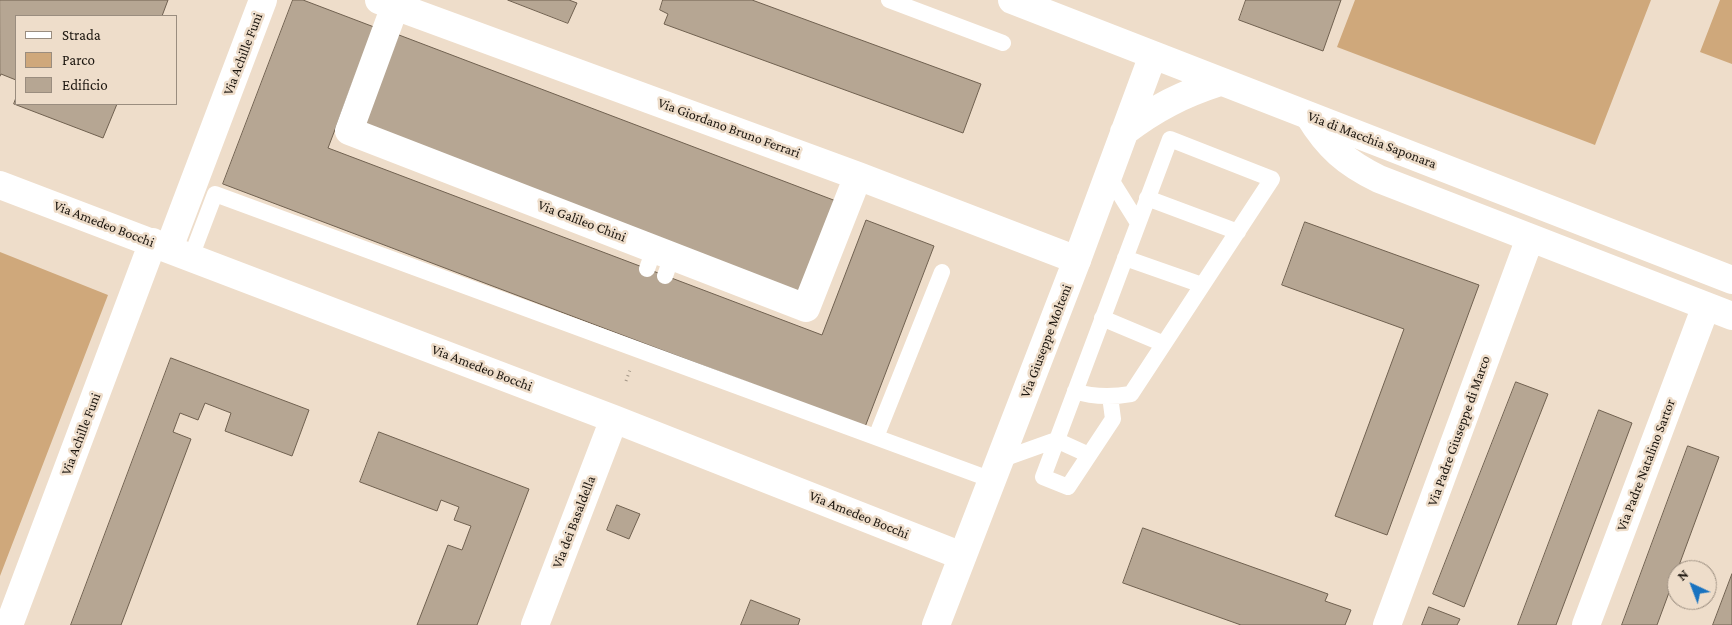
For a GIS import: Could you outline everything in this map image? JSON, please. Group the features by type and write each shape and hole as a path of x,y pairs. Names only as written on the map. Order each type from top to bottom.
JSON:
{"street":[{"name":"Via Achille Funi","path":"9,625 171,249 263,0"},
{"name":"Via di Macchia Saponara","path":"1012,0 1732,280"},
{"name":"Via Giordano Bruno Ferrari","path":"387,3 858,176 1077,260"},
{"name":"Via Galileo Chini","path":"387,3 349,131 660,262 806,308 858,176"},
{"name":"Via Giuseppe Molteni","path":"936,625 1077,260 1153,55"},
{"path":"1124,132 1167,102 1190,91 1220,82"},
{"path":"1309,116 1334,150 1364,172 1732,316"},
{"name":"Via Amedeo Bocchi","path":"0,185 614,419 962,556"},
{"name":"Via Padre Giuseppe di Marco","path":"1387,625 1530,238"},
{"name":"Via Padre Natalino Sartor","path":"1586,625 1706,306"},
{"name":"Via dei Basaldella","path":"535,625 614,419"}],"lane":[{"path":"889,0 1003,43"},
{"path":"1075,391 1083,394 1110,396 1131,394 1272,180 1170,139 1124,258 1043,477 1068,487 1113,419 1110,396"},
{"path":"1108,174 1138,223"},
{"path":"171,249 214,194 619,338 876,437 996,470 1056,440"},
{"path":"1147,198 1238,232"},
{"path":"1124,258 1202,285"},
{"path":"876,437 942,272"},
{"path":"1102,318 1164,344"},
{"path":"1056,440 1089,455"}],"path":[{"path":"626,381 627,375"}],"green space":[{"path":"1355,0 1651,0 1595,145 1337,47"},
{"path":"1720,0 1732,0 1732,64 1700,52"},
{"path":"0,252 108,295 0,576"}],"building":[{"path":"0,0 168,0 162,15 15,15 15,80 1,74 0,76"},
{"path":"293,0 303,0 374,27 328,148 822,335 866,220 934,246 865,427 223,184"},
{"path":"508,0 569,0 577,3 568,23"},
{"path":"663,0 752,0 981,84 963,133 664,24 668,14 660,10"},
{"path":"1246,0 1341,0 1323,51 1239,20"},
{"path":"399,35 836,201 800,294 363,128"},
{"path":"17,105 117,105 103,138"},
{"path":"1305,222 1479,285 1387,535 1335,516 1404,329 1282,285"},
{"path":"171,358 309,410 292,456 225,431 231,413 205,403 198,420 180,413 173,432 191,439 121,625 71,625"},
{"path":"1516,382 1548,394 1464,607 1433,594"},
{"path":"1599,410 1632,423 1556,625 1518,625"},
{"path":"379,432 529,489 477,625 417,625 448,545 462,550 471,526 454,520 459,507 441,500 437,511 360,482"},
{"path":"1688,446 1719,457 1681,560 1667,560 1667,598 1657,625 1622,625"},
{"path":"617,505 640,514 629,539 607,530"},
{"path":"1143,528 1328,594 1325,601 1351,610 1345,625 1241,625 1123,583"},
{"path":"1732,574 1732,625 1713,625"},
{"path":"751,600 800,619 798,625 741,625"},
{"path":"1429,607 1460,619 1457,625 1422,625"}]}
